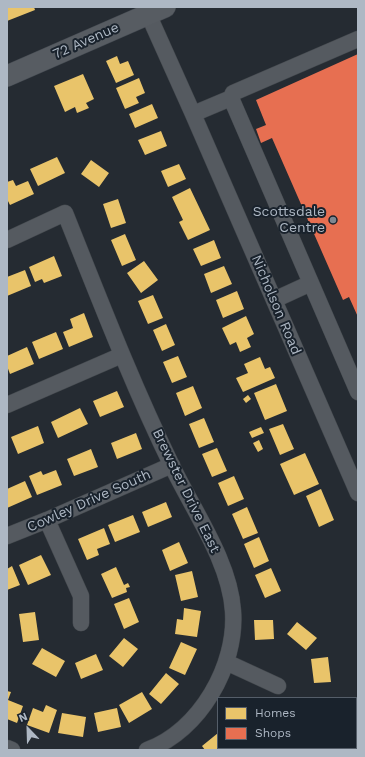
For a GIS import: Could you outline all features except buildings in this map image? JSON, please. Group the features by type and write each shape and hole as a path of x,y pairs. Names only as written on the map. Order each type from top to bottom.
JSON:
{"main road":[{"name":"72 Avenue","path":"7,62 148,8"},
{"name":"72 Avenue","path":"7,76 148,8"}],"street":[{"name":"Nicholson Road","path":"148,8 358,493"},
{"path":"193,114 231,98 233,93 358,39"},
{"path":"231,98 358,392"},
{"name":"Brewster Drive East","path":"7,240 65,213 122,355 172,465 225,571 231,592 233,612 230,649 226,662 214,688 199,713 178,733 147,750"},
{"path":"274,300 311,283"},
{"path":"7,405 122,355"},
{"name":"Cowley Drive South","path":"7,536 172,465"},
{"path":"47,520 80,596 81,624"},
{"path":"226,662 278,686"},
{"path":"7,748 12,750"}],"place":[{"name":"Scottsdale Centre","path":"333,220"}]}
